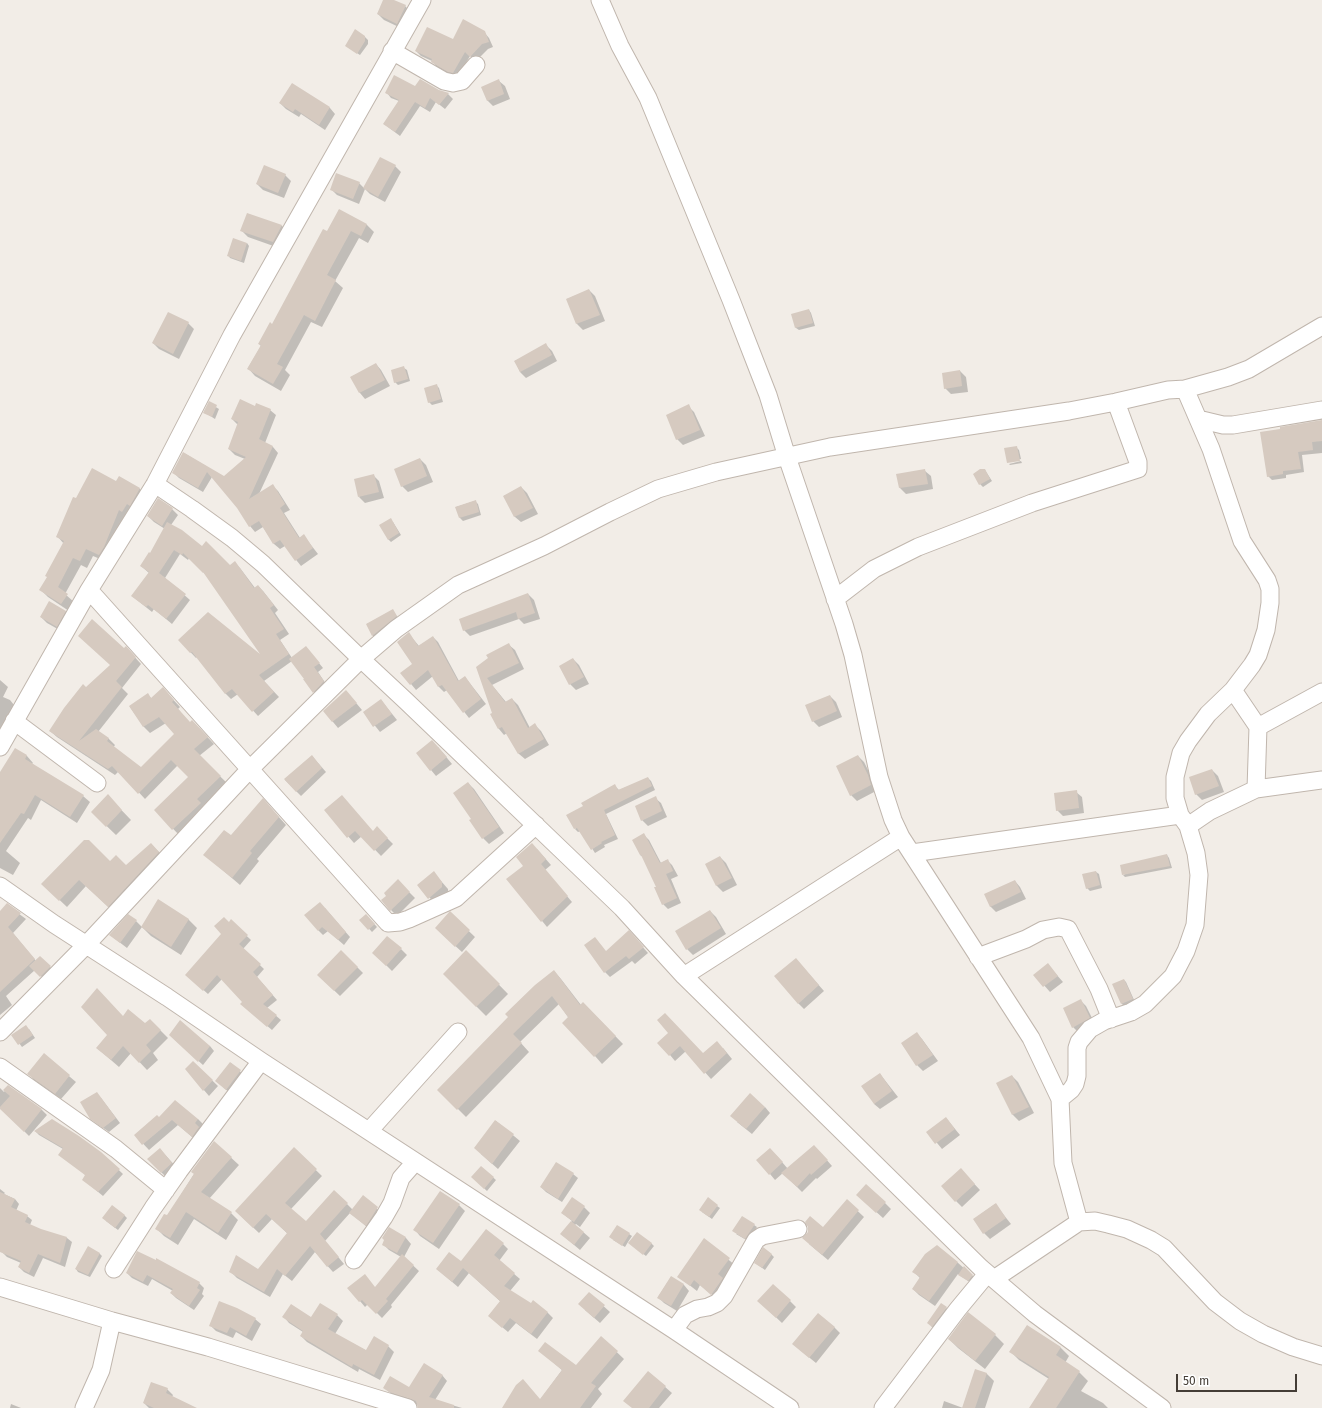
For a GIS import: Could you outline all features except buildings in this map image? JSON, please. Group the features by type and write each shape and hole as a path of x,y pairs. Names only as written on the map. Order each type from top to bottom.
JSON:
{"street":[{"path":"0,747 89,590 155,484 232,335 422,0"},
{"path":"600,0 620,46 654,112 768,395 787,457 853,655 879,777 887,805 901,837 1031,1038 1060,1099 1063,1163 1079,1222"},
{"path":"392,51 444,81 453,83 462,81 476,65"},
{"path":"0,1032 87,944 250,769 361,659 396,629 458,586 544,546 658,489 716,472 830,447 1069,411 1168,390 1185,389 1228,377 1249,369 1322,326"},
{"path":"1060,1099 1071,1090 1075,1084 1077,1076 1077,1048 1079,1042 1090,1029 1131,1012 1145,1004 1172,976 1186,952 1195,925 1199,875 1196,853 1175,798 1175,777 1181,753 1208,714 1233,690 1252,665 1258,654 1266,630 1271,594 1267,580 1242,542 1211,449 1185,389"},
{"path":"835,599 874,569 918,547 1032,503 1138,469 1138,462 1116,402"},
{"path":"1198,419 1223,425 1233,425 1322,410"},
{"path":"155,484 215,525 263,564 622,908 684,976 990,1276 1035,1314 1162,1408"},
{"path":"89,590 388,923 400,922 409,919 456,898 536,825"},
{"path":"1233,690 1258,728 1256,789"},
{"path":"1258,728 1322,692"},
{"path":"14,721 97,783"},
{"path":"912,853 1184,821 1210,811 1256,789 1322,780"},
{"path":"684,976 901,837"},
{"path":"0,886 180,1005 261,1061 674,1330 790,1408"},
{"path":"978,958 1026,939 1043,930 1059,927 1068,929 1099,989 1111,1019"},
{"path":"369,1131 458,1032"},
{"path":"114,1269 179,1170 261,1061"},
{"path":"0,1067 116,1149 166,1190"},
{"path":"354,1260 384,1217 392,1203 401,1178 415,1162"},
{"path":"882,1408 978,1284 1079,1222 1095,1221 1108,1224 1127,1229 1151,1240 1164,1248 1215,1302 1240,1321 1263,1334 1293,1347 1322,1356"},
{"path":"674,1330 685,1315 697,1309 708,1307 724,1296 756,1240 762,1236 798,1228"},
{"path":"0,1287 112,1321 194,1343 408,1408"},
{"path":"84,1408 101,1370 112,1321"}]}
